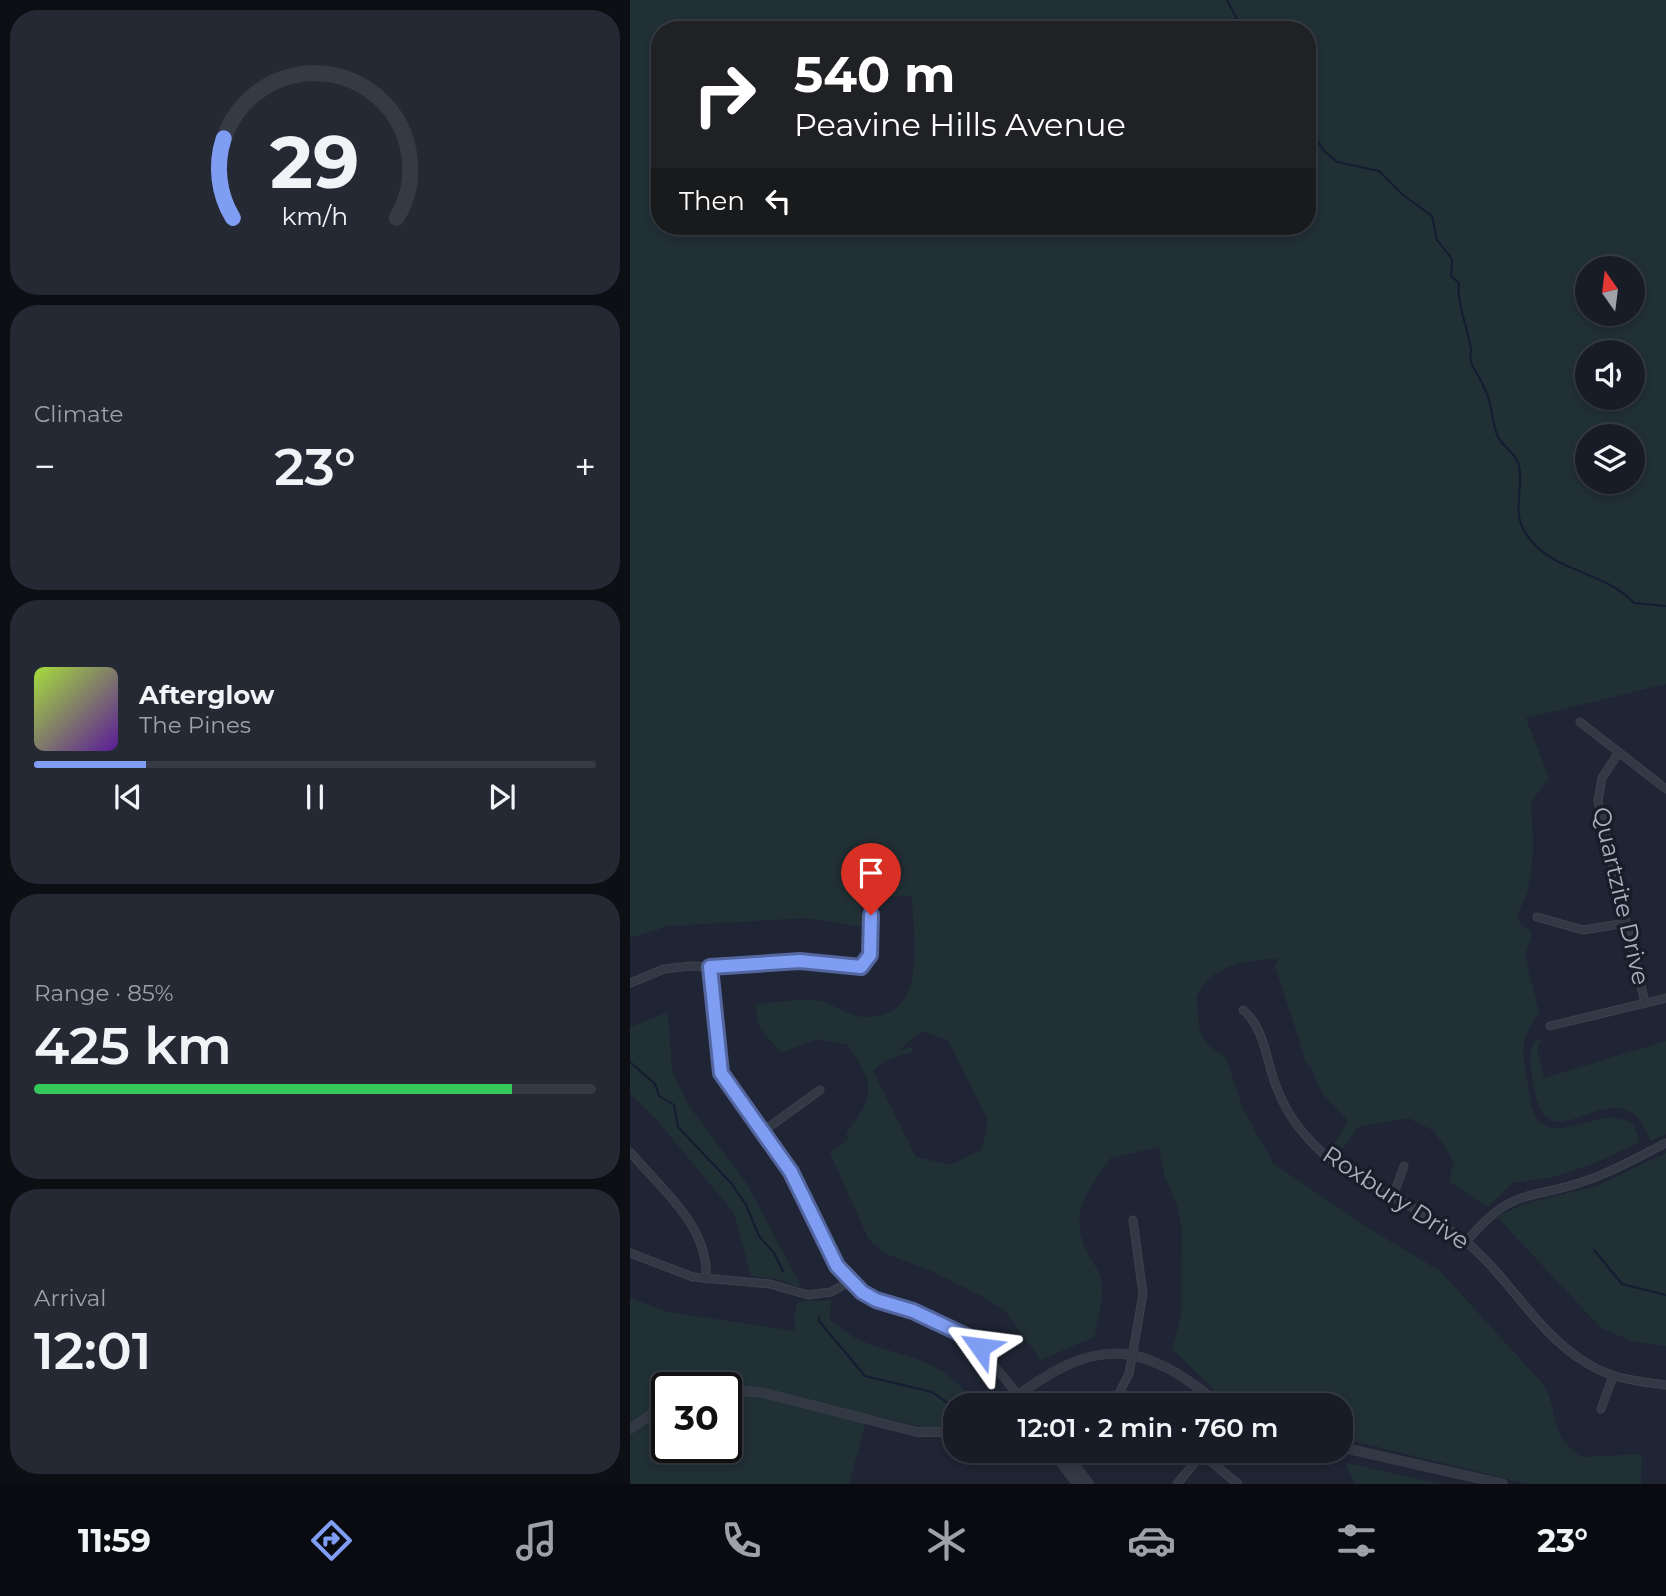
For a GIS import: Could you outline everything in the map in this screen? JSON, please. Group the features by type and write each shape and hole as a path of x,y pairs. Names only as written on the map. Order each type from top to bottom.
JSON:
{"street":[{"path":"1580,722 1666,789"},
{"name":"Quartzite Drive","path":"1619,752 1602,778 1598,801 1646,1003"},
{"path":"630,983 664,969 800,961 853,968 864,965 869,959 872,930 863,890"},
{"path":"1536,917 1583,930 1626,923"},
{"path":"710,967 719,1067 726,1084 791,1172 833,1259 849,1282 876,1300 906,1307 968,1337 986,1353 1016,1393"},
{"path":"1550,1026 1666,998"},
{"name":"Roxbury Drive","path":"1243,1010 1255,1022 1278,1093 1306,1136 1338,1164 1441,1223 1466,1242 1560,1343 1586,1363 1613,1376 1666,1385"},
{"path":"762,1132 820,1090"},
{"path":"1466,1242 1489,1215 1505,1203 1587,1181 1666,1143"},
{"path":"630,1152 697,1233 706,1259 706,1279"},
{"path":"1393,1196 1404,1166"},
{"path":"1122,1393 1129,1374 1144,1286 1133,1220"},
{"path":"630,1254 685,1275 770,1284 813,1296 831,1292 849,1282"},
{"path":"1020,1393 1070,1362 1099,1355 1131,1355 1172,1368 1204,1393"},
{"path":"1601,1409 1613,1376"},
{"path":"742,1391 764,1393 917,1432 943,1432"},
{"path":"630,1429 651,1414"},
{"path":"1353,1450 1503,1484"},
{"path":"1062,1463 1077,1484"},
{"path":"1074,1463 1089,1484"},
{"path":"1177,1484 1192,1463"},
{"path":"1213,1463 1238,1484"}],"shaded area":[{"path":"630,0 1666,0 1666,684 1526,718 1549,778 1531,802 1531,874 1517,914 1520,924 1532,933 1525,956 1539,1013 1526,1037 1523,1052 1530,1100 1538,1121 1546,1126 1565,1128 1606,1118 1623,1120 1633,1123 1640,1142 1593,1164 1554,1177 1512,1183 1488,1207 1449,1181 1454,1161 1434,1131 1408,1118 1358,1127 1338,1156 1330,1150 1348,1121 1322,1093 1311,1067 1307,1065 1275,966 1279,958 1242,963 1221,970 1204,985 1196,997 1200,1033 1208,1045 1226,1058 1243,1109 1274,1164 1365,1226 1440,1271 1543,1384 1558,1430 1565,1442 1581,1457 1642,1454 1641,1484 1528,1484 1353,1441 1353,1393 1218,1393 1172,1349 1181,1317 1182,1229 1177,1206 1164,1174 1159,1147 1111,1158 1087,1192 1080,1214 1082,1240 1099,1273 1102,1288 1094,1337 1041,1360 1005,1311 934,1272 886,1254 869,1240 830,1153 848,1139 846,1133 867,1099 867,1080 848,1045 817,1039 782,1053 760,1029 755,1004 813,1000 865,1017 886,1014 900,1005 909,991 913,973 915,953 912,896 873,896 873,886 856,889 865,927 806,918 669,926 630,938","holes":["922,1031 948,1040 988,1120 982,1149 951,1165 916,1157 873,1071 888,1059 913,1052 911,1047 898,1051"]},
{"path":"668,1012 672,1070 687,1103 747,1184 802,1288 778,1279 751,1276 734,1213 656,1119 630,1093 630,1027"},
{"path":"1536,1040 1541,1040 1537,1049 1544,1078 1666,1041 1666,1134 1651,1141 1637,1117 1619,1108 1604,1109 1560,1122 1549,1118 1539,1106 1533,1082 1531,1055"},
{"path":"1666,1153 1666,1346 1634,1342 1601,1328 1497,1217 1521,1205 1597,1186"},
{"path":"630,1298 668,1312 796,1331 794,1319 797,1302 831,1300 830,1320 857,1339 935,1367 966,1393 943,1393 943,1427 932,1429 868,1414 849,1484 630,1484"},
{"path":"1345,1463 1442,1484 1355,1484"}],"waterway":[{"path":"1227,0 1238,21"},
{"path":"1316,139 1324,151 1337,162 1379,171 1403,195 1432,216 1437,240 1452,259 1451,276 1459,283 1459,298 1471,349 1471,363 1489,401 1498,437 1519,466 1518,506 1526,534 1545,554 1611,585 1634,603 1666,606"},
{"path":"630,1062 655,1084 659,1096 674,1105 678,1127 731,1183 746,1205 759,1236 774,1253 783,1271"},
{"path":"1594,1250 1622,1284 1666,1295"},
{"path":"819,1317 819,1321 865,1376 932,1392 943,1400"}],"route":[{"path":"871,915 870,955 861,967 800,961 733,968 710,967 719,1067 726,1084 791,1172 833,1259 849,1282 876,1300 906,1307 968,1337 980,1347"}]}
